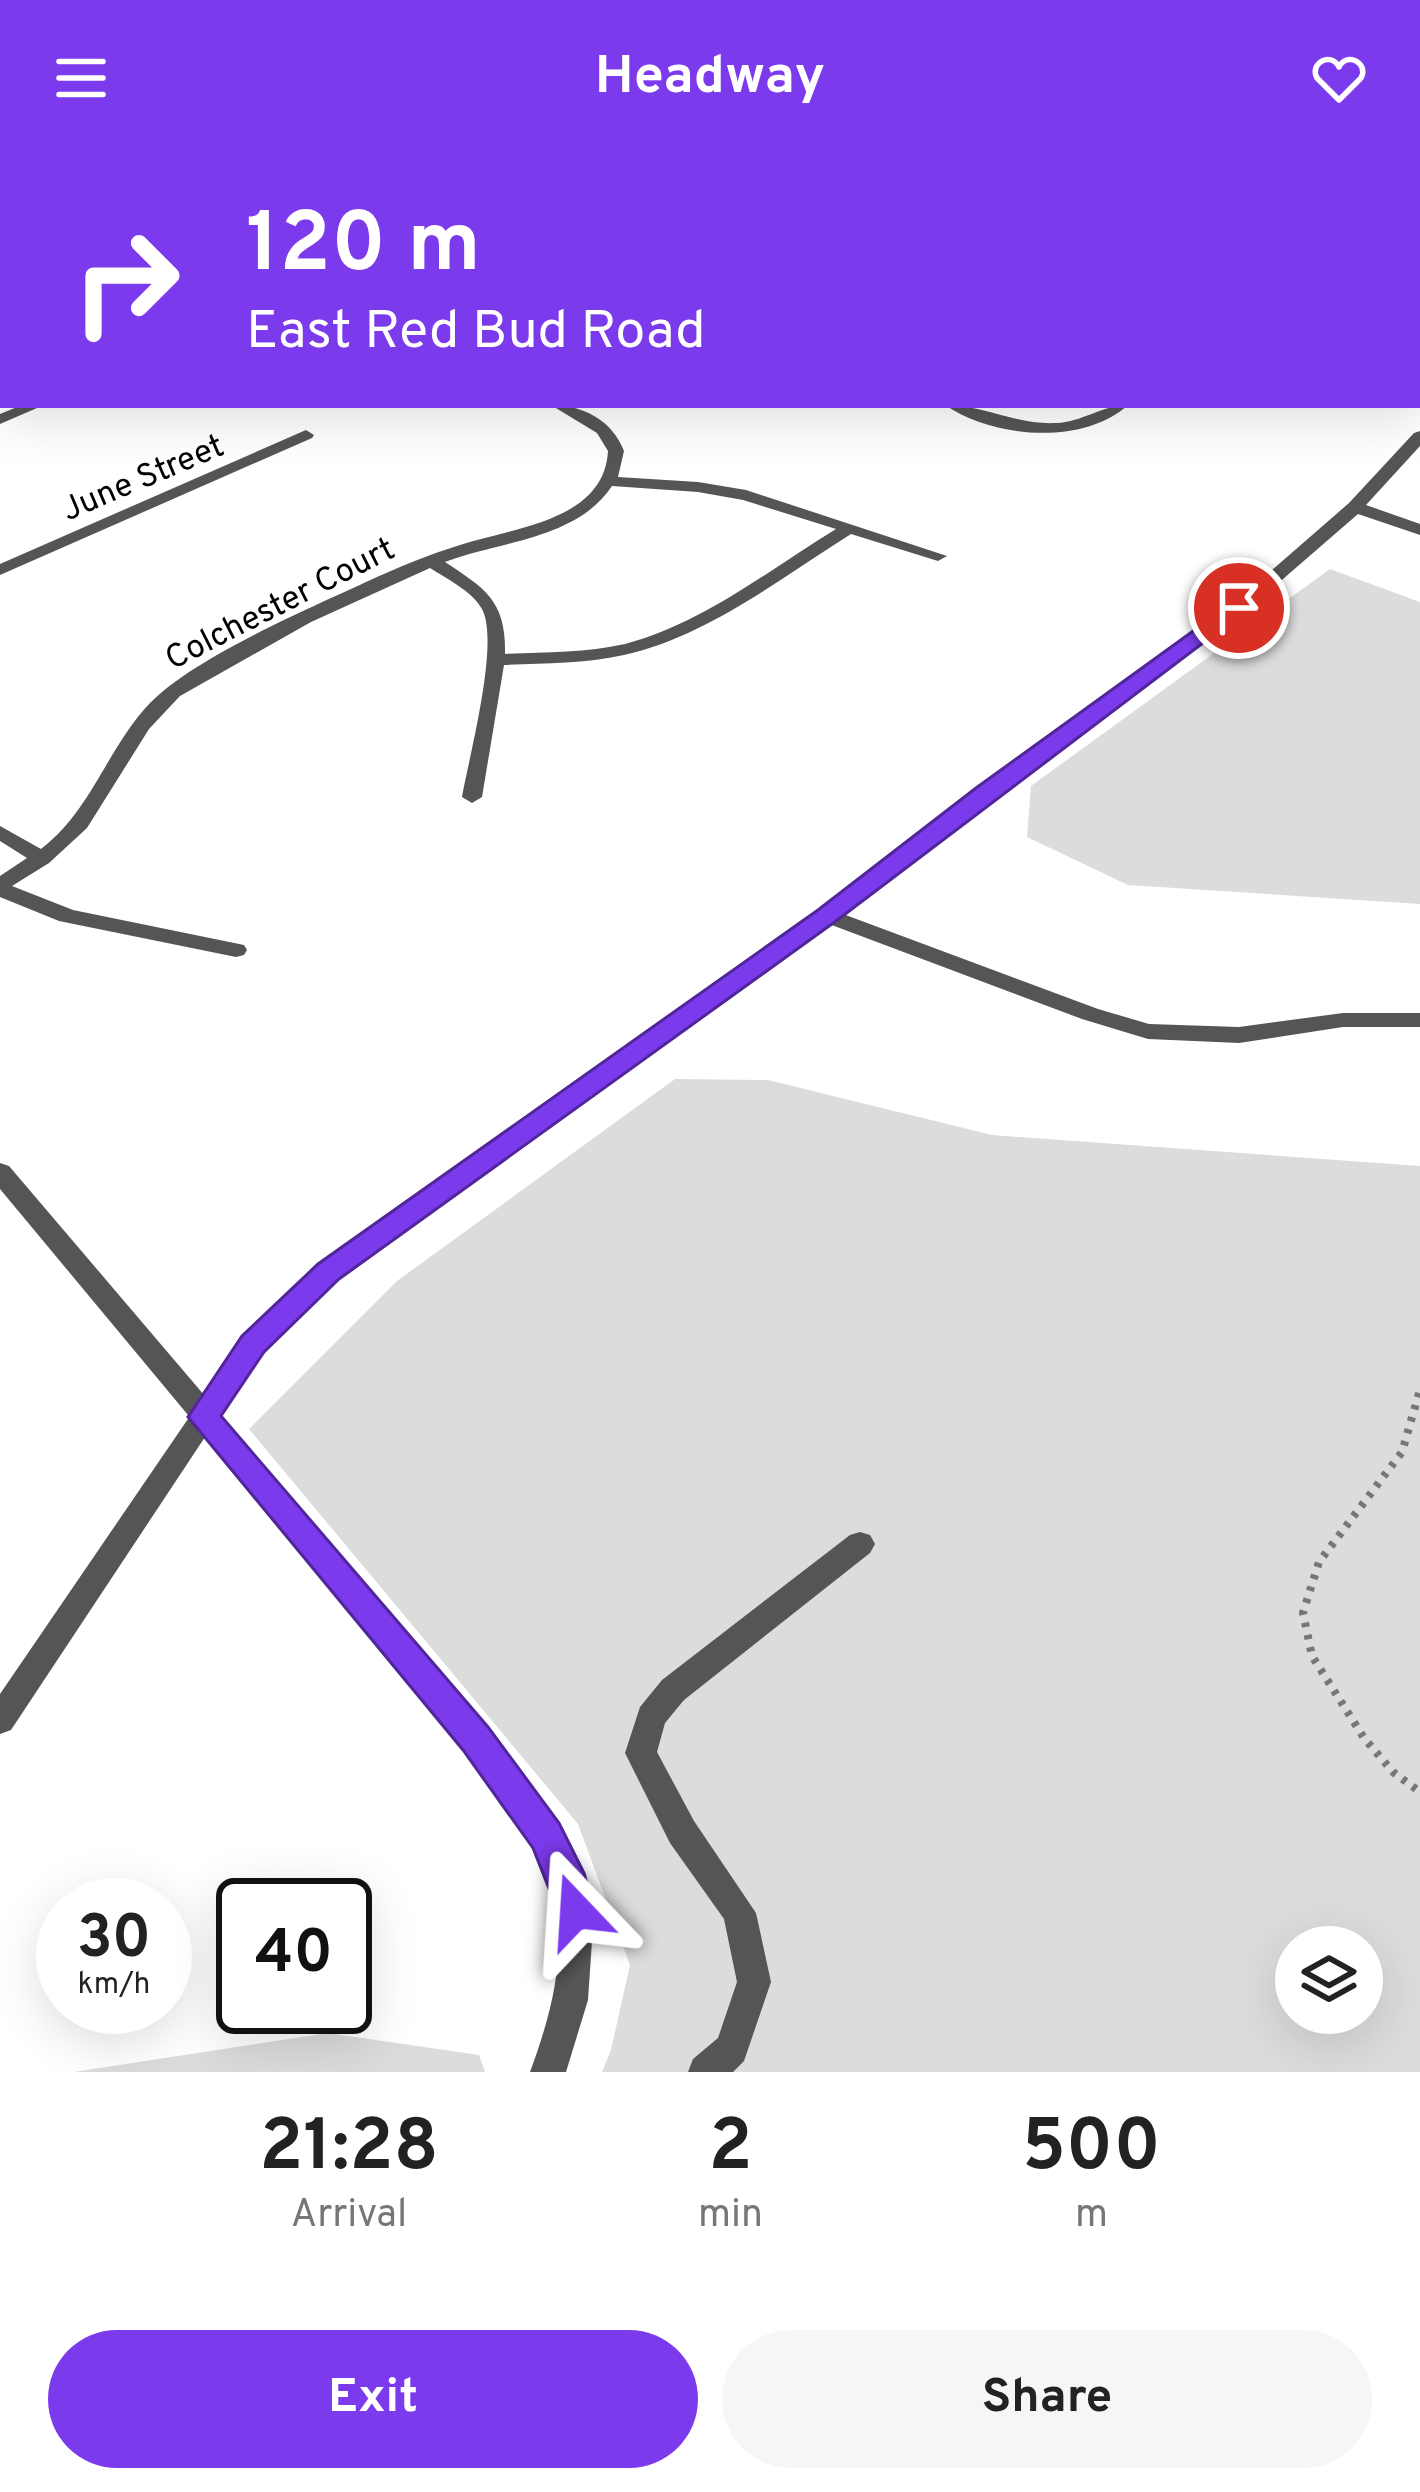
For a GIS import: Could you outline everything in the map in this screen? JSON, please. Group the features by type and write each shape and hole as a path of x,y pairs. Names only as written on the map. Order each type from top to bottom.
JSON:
{"street":[{"path":"0,419 28,408"},
{"path":"566,408 603,425 614,438 617,452 604,482 746,495 938,556"},
{"path":"961,408 1000,422 1052,429 1093,422 1115,408"},
{"name":"June Street","path":"0,570 306,435"},
{"path":"0,1720 253,1344 328,1272 827,916 984,793 1239,608 1354,507 1420,436"},
{"name":"Colchester Court","path":"0,887 42,859 80,824 141,721 194,677 431,560 551,524 596,497 604,482"},
{"path":"1354,507 1420,530"},
{"path":"493,660 579,656 637,646 679,630 849,528"},
{"path":"431,560 480,596 494,616 493,660 472,797"},
{"path":"0,832 42,859"},
{"path":"0,887 90,922 236,950"},
{"path":"827,916 1148,1031 1240,1035 1343,1020 1420,1020"},
{"path":"0,1172 363,1601 476,1739 546,1835 565,1873 576,1911 576,1975 567,2023 548,2072"},
{"path":"706,2072 732,2049 754,1982 739,1912 682,1832 641,1753 651,1717 673,1690 860,1544"}],"path":[{"path":"1420,1390 1404,1450 1336,1531 1319,1564 1308,1595 1304,1636 1313,1660 1372,1754 1395,1777 1420,1792"}],"shaded area":[{"path":"1330,569 1420,602 1420,904 1128,885 1027,837 1031,786"},
{"path":"675,1079 768,1080 992,1135 1420,1166 1420,2072 602,2072 630,1965 578,1824 249,1429 397,1281"},
{"path":"335,2034 479,2055 485,2072 73,2072"}],"route":[{"path":"576,1911 565,1873 546,1835 476,1739 203,1417 253,1344 328,1272 827,916 984,793 1239,608"}]}
